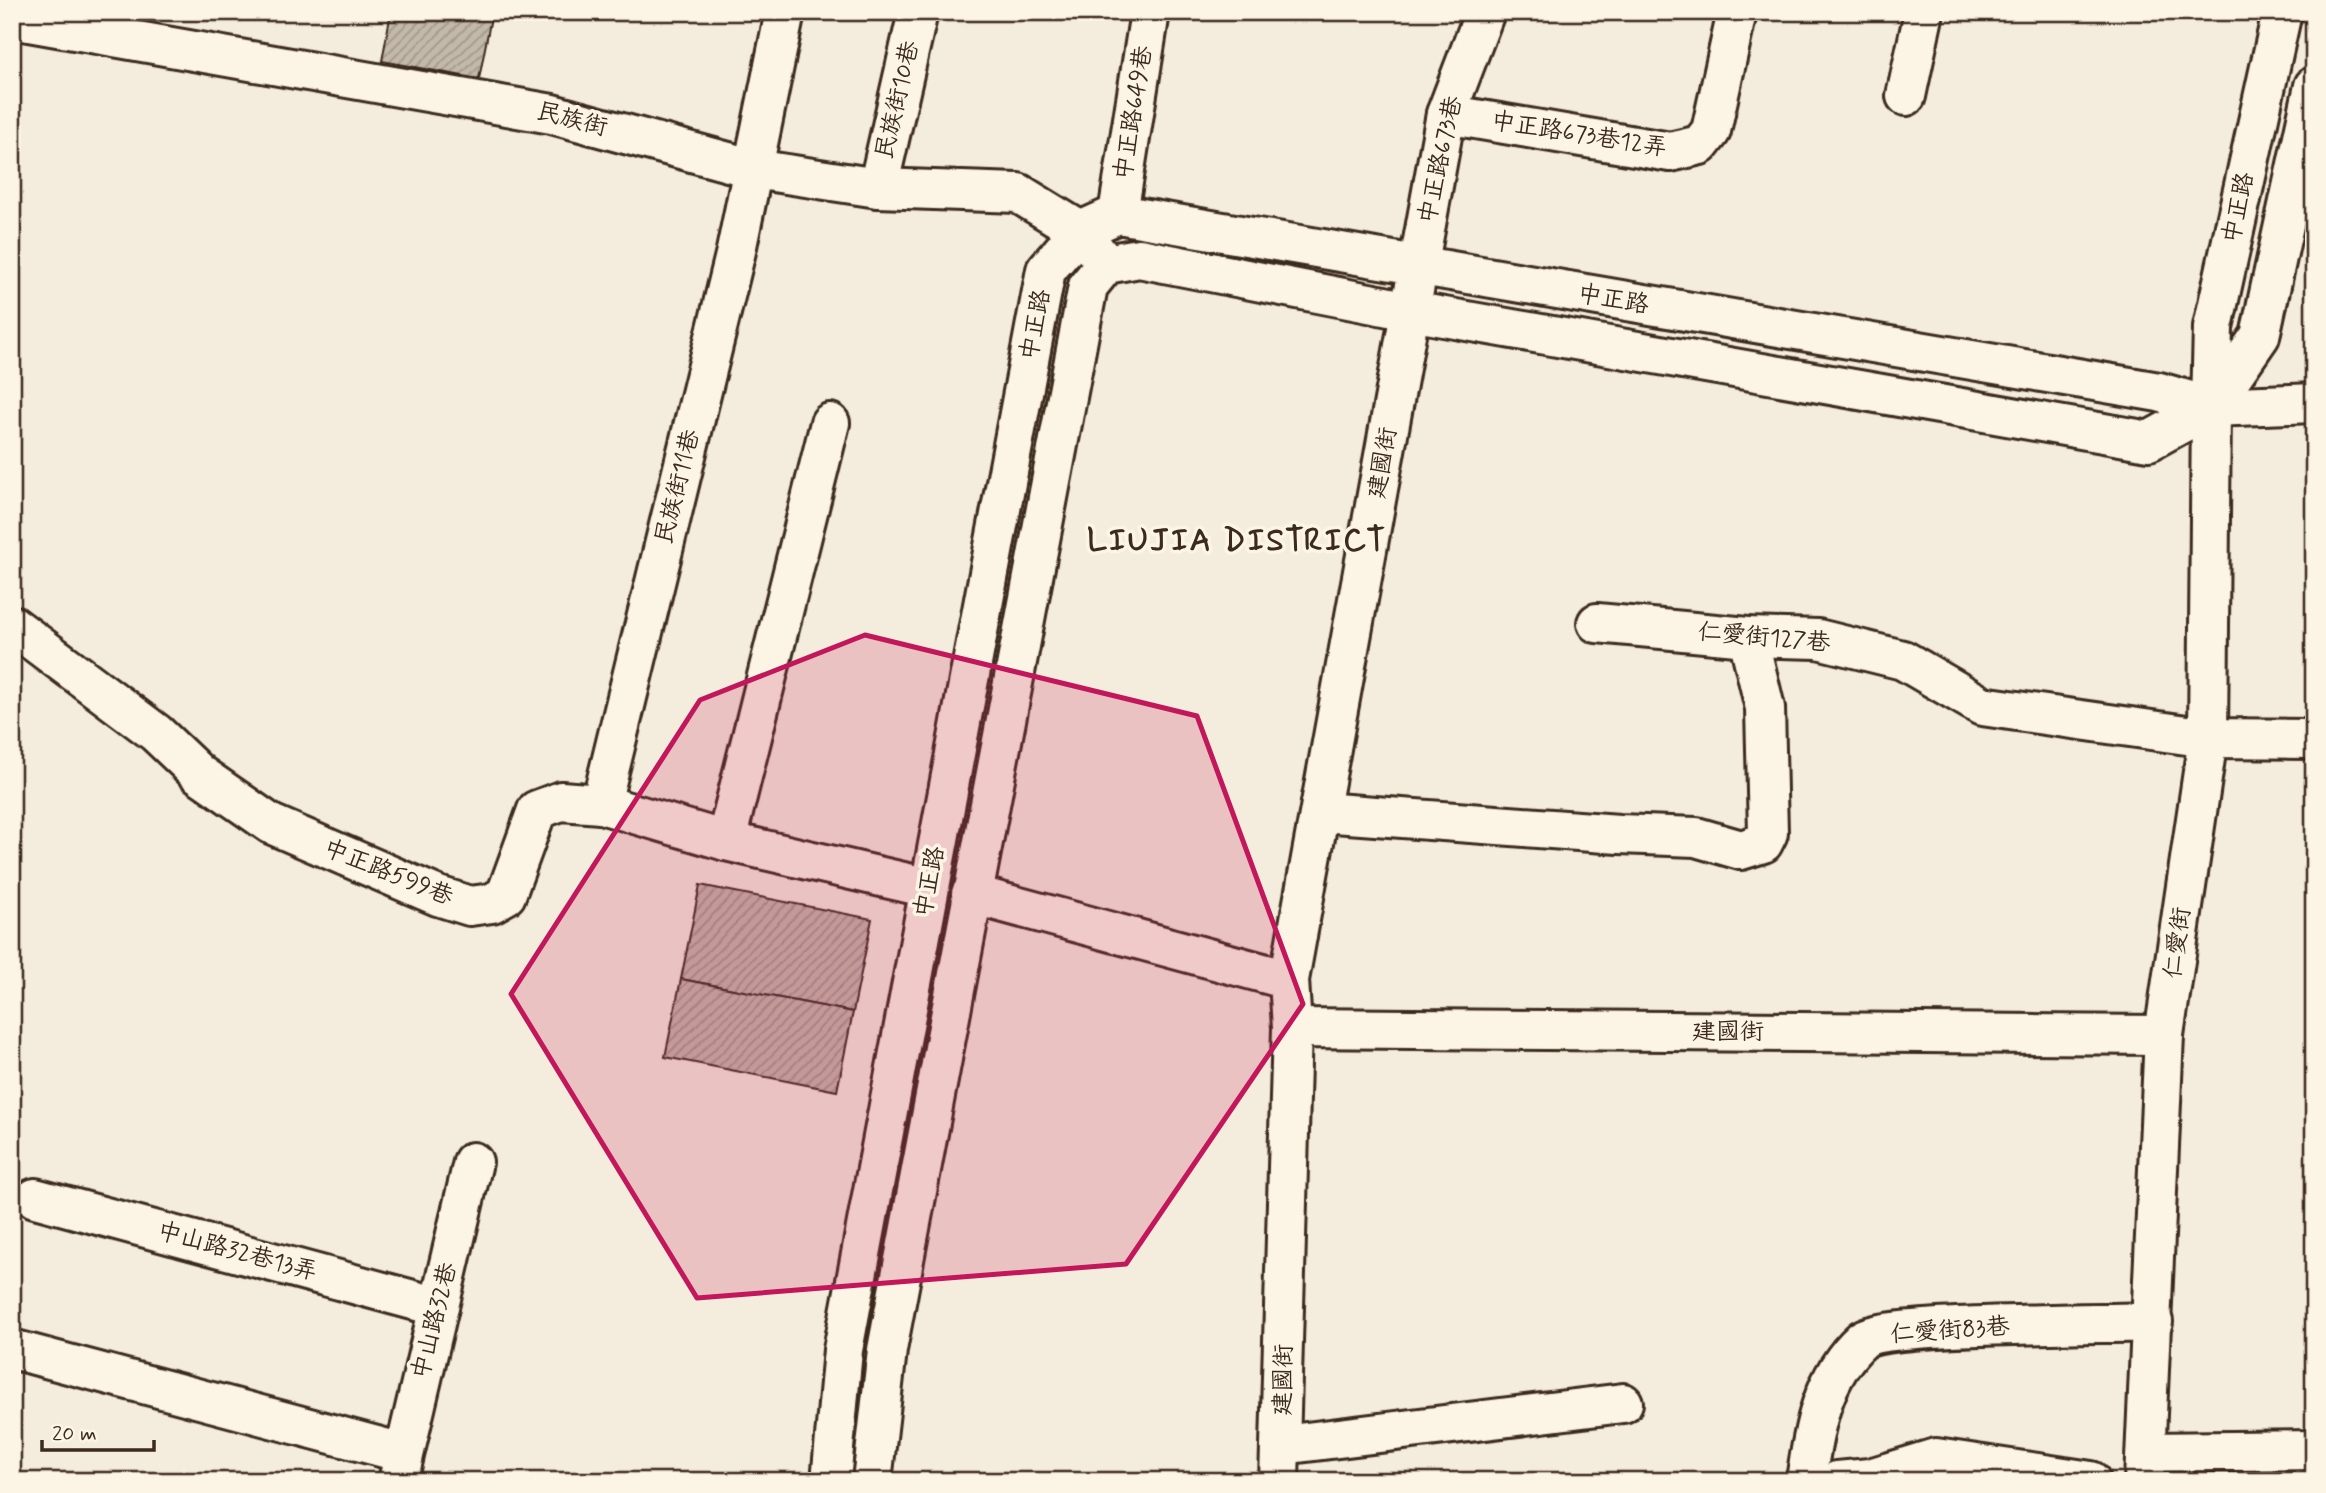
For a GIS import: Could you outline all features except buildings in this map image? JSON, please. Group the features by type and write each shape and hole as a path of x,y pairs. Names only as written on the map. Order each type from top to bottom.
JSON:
{"main road":[{"name":"民族街11巷","path":"601,804 754,169 785,12"},
{"name":"民族街10巷","path":"878,188 918,12"},
{"name":"中正路649巷","path":"1118,214 1150,12"},
{"name":"中正路673巷","path":"1410,311 1446,114 1485,12"},
{"name":"中正路673巷12弄","path":"1446,114 1670,152 1700,145 1711,131 1737,12"},
{"path":"1906,96 1924,12"},
{"name":"中正路","path":"2211,407 2213,327 2283,12"},
{"name":"民族街","path":"12,19 552,114 754,169 878,188 1018,193 1080,231 1106,264"},
{"name":"中正路","path":"872,1481 887,1350 971,894 1088,286 1106,264 1139,258 1410,311 2149,441 2211,407 2260,336 2314,86"},
{"name":"中正路","path":"831,1481 844,1350 1046,270 1080,231 1118,214 2159,392 2211,407"},
{"name":"建國街","path":"1281,1463 1292,1028 1289,980 1410,311"},
{"path":"2211,407 2314,403"},
{"name":"仁愛街","path":"2145,1466 2164,1035 2208,738 2211,407"},
{"path":"726,841 830,423"},
{"name":"仁愛街127巷","path":"1597,623 1748,637 1818,639 1903,660 1982,706 2208,738 2314,739"},
{"name":"中正路599巷","path":"12,625 156,733 199,775 271,824 438,896 470,906 492,903 506,895 537,810 561,801 601,804 726,841 929,888"},
{"path":"1321,812 1619,834 1696,837 1741,850 1763,843 1768,833 1765,708 1748,637"},
{"path":"971,894 1289,980"},
{"name":"建國街","path":"1292,1028 2164,1035"},
{"name":"中山路32巷","path":"401,1467 473,1162"},
{"name":"中山路32巷13弄","path":"35,1198 439,1307"},
{"name":"仁愛街83巷","path":"1806,1481 1813,1427 1836,1370 1864,1338 1921,1328 2153,1322"},
{"path":"12,1349 401,1467"},
{"path":"1281,1463 1623,1403"},
{"path":"2145,1466 2314,1450"},
{"path":"1837,1481 1870,1479 1936,1458 1987,1463 2091,1481"}],"highlighted area":[{"path":"865,635 1197,716 1303,1004 1126,1264 697,1298 511,994 700,700"}],"district":[{"name":"LIUJIA DISTRICT","path":"1237,541"}]}
